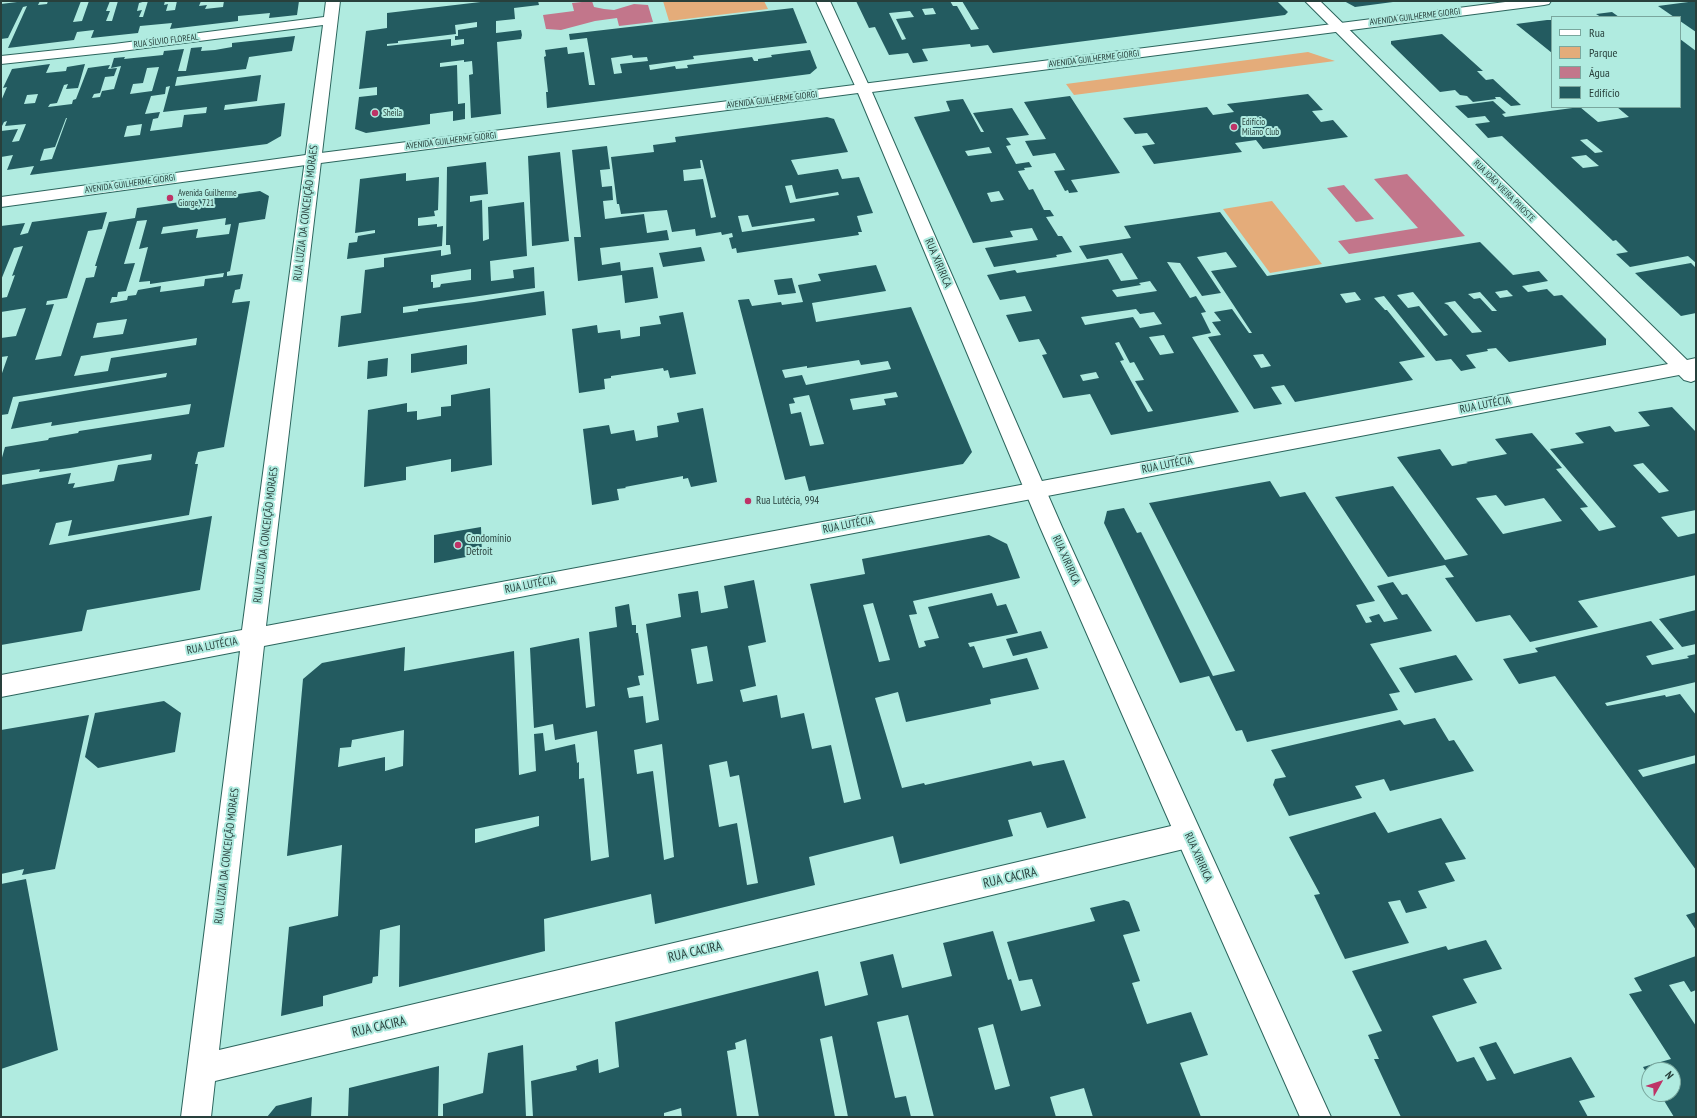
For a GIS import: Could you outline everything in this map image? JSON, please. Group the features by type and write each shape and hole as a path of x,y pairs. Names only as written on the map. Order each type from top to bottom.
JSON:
{"street":[{"name":"RUA XIRIRICA","path":"823,1 863,88 1035,489 1188,836 1316,1117"},
{"name":"RUA JOÃO VIEIRA PRIOSTE","path":"1312,1 1692,371"},
{"name":"AVENIDA GUILHERME GIORGI","path":"1,202 313,159 1544,1"},
{"name":"RUA SÍLVIO FLOREAL","path":"1,60 122,47 332,11"},
{"name":"RUA LUZIA DA CONCEIÇÃO MORAES","path":"196,1117 253,638 332,11"},
{"name":"RUA LUTÉCIA","path":"1,686 1035,489 1692,371"},
{"name":"RUA CACIRA","path":"201,1069 1188,836"}],"green space":[{"path":"663,1 764,1 768,9 669,21"},
{"path":"1308,52 1335,61 1074,95 1066,84"},
{"path":"1272,201 1322,264 1270,273 1223,209"}],"water":[{"path":"592,1 594,7 614,10 634,4 648,5 653,22 619,26 617,18 595,21 561,30 546,29 543,15 574,11 572,3"},
{"path":"1407,174 1465,236 1349,254 1338,241 1418,228 1374,179"},
{"path":"1344,185 1374,219 1356,222 1327,188"}],"building":[{"path":"40,1 38,5 47,4 48,1 81,1 73,22 82,21 89,1 110,1 106,11 110,11 106,21 112,21 118,1 146,1 139,3 137,11 142,10 139,17 143,17 148,1 165,1 164,5 168,4 166,11 175,10 177,1 201,1 199,6 207,5 205,9 223,7 224,1 299,1 297,15 269,18 270,13 238,16 238,21 170,29 172,23 140,26 138,33 91,38 94,30 77,32 74,40 8,48 27,6 23,7 8,38 1,39 1,4"},
{"path":"489,1 538,1 539,5 514,8 515,19 496,21 496,33 521,30 522,35 521,39 497,42 501,114 471,118 469,75 473,74 472,61 464,62 464,60 440,63 440,67 457,65 458,104 465,103 465,119 453,121 453,111 430,114 430,124 366,133 355,129 359,97 377,95 377,87 359,89 366,31 387,28 387,13","holes":["477,22 477,27 458,30 458,36 455,36 455,40 464,39 464,44 451,46 451,39 387,46 387,44 398,43 398,41 456,34 455,25"]},
{"path":"856,1 950,1 953,6 957,6 971,30 979,29 962,1 1277,1 1288,12 1285,15 993,53 988,45 971,47 970,44 922,49 928,61 913,63 908,53 889,55 875,27 869,28","holes":["933,8 936,14 925,15 922,9","910,11 914,17 896,19 906,39 902,40 889,13"]},
{"path":"1344,1 1393,1 1393,2 1355,7"},
{"path":"1696,1 1696,32 1681,22 1681,16 1673,16 1658,6"},
{"path":"793,8 807,43 693,56 694,59 649,65 650,70 675,66 676,69 688,68 687,65 752,57 754,61 758,61 758,59 772,57 771,55 810,50 817,68 810,74 547,108 546,92 548,92 544,57 546,56 545,50 567,47 568,54 584,52 589,85 595,85 587,38 570,40 569,34","holes":["632,55 633,58 647,57 648,61 620,64 622,73 614,74 611,58"]},
{"path":"1612,12 1618,16 1599,16 1596,14"},
{"path":"1551,20 1551,52 1516,24"},
{"path":"1442,34 1483,71 1477,71 1486,80 1493,79 1521,105 1511,106 1500,97 1495,97 1496,99 1473,102 1467,96 1460,95 1455,90 1440,92 1391,44 1391,41"},
{"path":"295,36 292,51 249,57 246,69 177,77 175,86 261,75 257,101 225,105 224,110 285,103 281,136 267,144 30,175 34,166 7,170 13,155 1,157 1,131 18,129 12,142 19,141 26,124 5,126 7,121 4,122 1,128 1,101 7,87 3,88 12,69 50,64 46,73 66,71 67,67 85,64 78,88 66,89 68,84 64,85 57,103 50,104 48,107 72,104 73,100 76,99 88,68 110,65 108,69 117,68 114,76 105,77 100,93 94,94 92,98 100,97 102,91 114,89 121,66 111,68 114,58 125,57 124,59 163,55 164,51 184,49 178,71 186,71 191,48 202,47 201,51 215,50 232,47 232,43","holes":["159,67 152,91 130,94 133,84 143,83 147,68","170,86 163,112 207,107 206,113 184,115 182,127 150,131 153,119 158,118 160,112 145,114 151,96 165,94 166,87","38,94 35,103 24,104 27,95","67,118 52,159 40,161 44,149 55,147","142,124 140,135 124,137 127,126"]},
{"path":"1681,40 1696,51 1696,263 1688,256 1630,267 1616,254 1628,252 1616,240 1613,241 1502,136 1488,138 1475,124 1490,122 1485,116 1468,118 1455,106 1493,101 1506,113 1502,114 1505,117 1581,108 1598,122 1629,117 1618,108 1681,108","holes":["1587,139 1603,152 1595,153 1580,140","1586,155 1599,166 1583,168 1571,157"]},
{"name":"Edifício Milano Club","path":"1308,94 1323,110 1312,111 1321,122 1333,120 1348,137 1263,149 1256,140 1235,143 1242,152 1154,164 1142,146 1155,144 1147,133 1135,134 1123,118 1207,107 1213,115 1234,112 1227,104"},
{"path":"1070,96 1120,173 1071,180 1078,192 1069,193 1068,190 1065,191 1054,171 1065,170 1055,153 1033,156 1025,141 1046,139 1024,102"},
{"path":"963,99 981,132 984,132 973,113 1012,108 1029,135 1006,138 1011,145 1006,146 1016,164 1029,162 1032,167 1024,168 1025,170 1018,171 1029,190 1033,189 1044,210 1050,210 1054,216 1046,217 1058,236 1062,236 1072,252 1056,255 1057,257 994,267 985,248 1038,240 1032,228 1010,231 1013,237 973,243 914,117 950,111 946,101","holes":["989,147 992,153 968,156 965,151","999,191 1004,200 991,202 987,193"]},
{"path":"827,117 834,119 848,152 791,160 798,175 838,169 842,179 859,177 873,213 857,216 862,232 858,232 859,235 737,253 736,248 732,249 729,238 733,237 732,233 722,235 721,232 696,236 695,229 672,232 667,210 621,214 619,204 617,204 611,157 654,152 653,145 676,142 675,137","holes":["700,160 702,160 716,217 711,218 703,179 684,181 683,170 701,168","792,185 796,199 838,192 839,195 790,203 785,186","748,215 752,227 814,218 815,221 742,232 738,216"]},
{"path":"607,146 610,169 600,170 602,187 612,186 613,200 603,201 605,219 644,214 647,233 667,230 669,240 600,248 602,265 620,262 621,271 653,267 658,298 625,303 622,275 578,281 574,237 581,237 572,150"},
{"path":"560,152 569,241 532,246 528,156"},
{"path":"486,162 488,194 470,196 470,202 482,200 483,241 489,239 488,207 524,202 527,256 490,261 491,281 514,278 513,270 534,267 535,288 403,307 403,313 418,311 418,309 544,291 546,315 338,347 341,316 361,313 365,270 384,267 384,258 441,250 441,256 451,254 450,245 446,245 447,167","holes":["471,269 471,280 441,284 440,287 433,288 431,275"]},
{"path":"406,173 406,181 439,177 438,210 434,211 435,216 418,218 418,226 437,224 437,227 443,226 442,246 347,259 349,243 357,242 358,236 375,233 375,230 355,233 360,179"},
{"path":"260,191 269,196 265,219 239,223 230,271 227,272 227,276 243,274 240,289 235,290 232,303 250,301 224,447 198,452 195,464 198,464 189,515 68,536 72,520 56,523 49,545 212,516 200,590 87,610 82,631 1,645 1,485 71,473 68,484 75,483 73,488 114,481 118,465 151,460 152,454 70,468 39,472 40,469 1,475 1,461 5,447 48,440 49,438 78,433 79,431 189,414 191,404 51,426 52,422 11,429 19,402 166,377 167,373 13,397 8,414 1,415 1,376 8,356 1,357 1,338 16,336 26,308 1,312 1,298 7,297 15,275 12,276 23,246 14,248 1,280 1,226 25,223 20,235 28,233 32,222 107,212 102,229 88,231 67,298 47,301 46,305 54,304 35,360 61,356 86,278 94,277 97,266 95,266 109,222 135,218 137,208","holes":["226,218 225,225 231,224 229,234 196,238 198,229 161,234 163,227","147,220 139,249 148,247 139,282 150,281 150,284 224,273 223,277 205,279 204,286 160,292 161,286 138,290 136,295 128,296 127,300 110,303 112,297 117,297 118,292 126,291 135,263 124,264 137,221","127,319 123,334 93,338 97,323","197,338 196,345 111,358 108,371 74,376 81,356"]},
{"path":"1220,212 1267,276 1480,242 1513,275 1539,271 1548,281 1522,286 1528,292 1547,289 1554,296 1562,295 1606,339 1606,345 1509,362 1496,348 1487,349 1488,351 1466,355 1476,368 1461,371 1451,359 1436,361 1384,296 1374,298 1385,310 1387,310 1425,357 1399,362 1413,380 1295,402 1284,385 1271,387 1282,404 1254,409 1208,337 1221,335 1212,322 1221,321 1214,312 1232,309 1249,333 1252,333 1211,271 1237,267 1226,252 1197,257 1221,293 1202,296 1180,263 1167,262 1190,298 1196,296 1206,312 1201,313 1211,333 1192,337 1239,412 1111,435 1090,394 1063,398 1042,355 1047,354 1039,339 1019,342 1006,315 1032,311 1025,296 1000,300 987,275 1015,270 1017,273 1108,259 1121,281 1138,279 1122,253 1087,259 1079,246 1131,238 1124,226","holes":["1150,281 1157,291 1117,297 1112,290 1141,285 1139,283","1507,290 1513,296 1500,298 1495,292","1355,292 1361,300 1346,303 1340,294","1413,292 1448,335 1444,336 1419,306 1408,308 1397,295","1480,292 1497,311 1492,311 1480,298 1474,299 1468,294","1455,301 1482,332 1472,333 1448,305 1444,303","1136,309 1140,314 1154,312 1162,324 1140,328 1133,317 1085,325 1081,317","1164,335 1174,353 1160,355 1149,337","1119,342 1130,363 1134,362 1144,380 1135,381 1153,411 1148,412 1120,361 1124,360 1115,343","1263,354 1271,366 1261,368 1253,355","1096,372 1099,378 1083,381 1080,375"]},
{"path":"701,247 705,261 663,267 659,253"},
{"path":"1691,263 1696,268 1696,313 1681,316 1635,273"},
{"path":"876,265 886,291 812,303 816,322 911,307 972,452 963,464 809,491 805,476 785,480 738,300 749,299 752,306 781,302 782,305 803,302 798,285 821,281 818,274","holes":["859,360 861,365 888,361 891,369 806,385 802,375 785,378 782,370 807,366 807,368","896,392 898,397 884,399 886,405 853,410 850,399","809,395 824,444 810,446 801,412 791,414 789,404 795,403 793,398"]},
{"path":"792,278 796,293 778,295 774,280"},
{"path":"683,312 696,374 670,378 668,370 664,371 663,368 611,376 611,378 604,379 605,389 579,393 572,329 597,325 598,333 620,330 621,339 640,336 640,327 661,324 659,316"},
{"path":"467,345 467,364 411,373 411,354"},
{"path":"388,358 387,376 367,379 368,361"},
{"path":"490,388 492,465 451,472 451,459 406,467 406,480 364,487 368,410 407,403 407,412 417,411 417,420 441,416 441,407 451,406 451,395"},
{"path":"1672,407 1696,432 1696,510 1661,517 1678,537 1696,533 1696,575 1578,601 1598,627 1530,642 1510,615 1476,622 1445,578 1454,577 1445,565 1388,577 1335,497 1393,486 1445,560 1468,555 1397,457 1440,449 1452,466 1507,454 1495,439 1532,433 1562,468 1556,469 1588,507 1580,508 1599,531 1616,527 1550,449 1584,443 1575,433 1610,426 1615,432 1650,426 1638,412","holes":["1643,463 1669,491 1659,493 1633,465","1496,495 1505,506 1544,498 1562,521 1503,534 1476,498"]},
{"path":"703,408 717,482 691,487 688,478 683,479 683,476 617,489 619,500 592,505 583,429 609,425 611,434 634,430 636,441 658,437 657,426 679,422 677,413"},
{"path":"1270,481 1280,497 1305,492 1375,601 1356,605 1366,623 1372,622 1369,617 1379,614 1384,622 1398,619 1377,586 1393,582 1402,595 1407,594 1432,631 1370,644 1400,692 1389,694 1398,710 1247,742 1242,730 1236,731 1209,676 1180,683 1104,523 1107,511 1124,508 1137,533 1141,532 1213,676 1235,671 1149,503"},
{"name":"Condomínio Detroit","path":"481,527 482,554 434,563 434,535"},
{"path":"989,535 1007,544 1020,578 913,601 917,614 909,615 919,648 926,646 924,641 939,638 928,607 992,593 997,606 1006,604 1018,633 968,643 970,647 974,646 983,668 1027,658 1039,689 990,699 991,704 906,722 898,692 875,698 902,788 924,783 925,785 1031,761 1033,766 1064,760 1086,818 1047,828 1041,812 1008,820 1013,836 900,864 893,836 809,857 815,885 655,924 651,894 544,919 545,951 399,987 400,925 380,930 378,976 373,977 372,983 323,996 323,1006 281,1016 289,927 338,916 342,845 287,856 303,679 322,663 405,647 404,671 514,651 519,775 536,771 534,734 543,733 545,751 575,744 577,763 579,762 579,779 584,778 591,861 609,857 597,731 555,740 553,724 534,728 530,648 579,638 586,708 595,706 589,632 617,627 615,607 629,604 632,625 636,625 636,633 638,633 644,675 638,676 640,685 627,688 629,698 643,696 646,723 659,720 646,624 681,617 678,594 698,591 701,613 728,608 724,586 754,580 766,642 748,646 756,686 740,690 743,702 777,695 781,718 804,713 812,749 831,745 844,803 861,799 810,584 865,574 862,559","holes":["873,603 890,660 879,662 863,605","707,646 713,681 697,684 691,649","404,730 403,766 385,771 385,757 338,767 340,748 351,747 352,740","662,744 674,857 664,860 653,771 637,774 634,750","727,761 730,777 739,775 758,883 747,885 737,823 719,827 709,765","539,816 539,826 475,843 475,829"]},
{"path":"1696,610 1696,644 1682,647 1659,619"},
{"path":"1651,621 1674,649 1646,656 1652,665 1689,658 1687,656 1696,654 1696,682 1605,703 1607,706 1665,695 1666,697 1680,694 1696,715 1696,755 1638,770 1643,777 1696,763 1696,870 1555,676 1519,684 1503,659 1538,652 1535,648"},
{"path":"1041,631 1048,648 1013,656 1006,639"},
{"path":"1456,655 1473,680 1415,693 1399,668"},
{"path":"164,701 181,713 175,752 98,768 85,757 95,713"},
{"path":"89,715 55,869 22,875 24,869 1,874 1,730"},
{"path":"1435,718 1449,741 1454,740 1474,771 1390,791 1384,779 1355,786 1362,798 1289,816 1273,785 1275,779 1286,777 1271,750 1400,720 1404,725"},
{"path":"1375,812 1388,833 1441,818 1466,859 1445,863 1455,881 1418,891 1427,908 1406,913 1400,900 1388,902 1409,943 1345,959 1314,895 1320,894 1289,837"},
{"path":"26,879 58,1050 1,1069 1,884"},
{"path":"1124,900 1129,902 1140,931 1123,935 1140,981 1132,983 1147,1024 1191,1012 1208,1055 1180,1063 1201,1117 1093,1117 1084,1088 1050,1097 1056,1117 934,1117 908,1015 877,1022 895,1098 906,1096 911,1117 848,1117 832,1036 820,1039 835,1117 759,1117 746,1039 735,1043 736,1049 727,1051 737,1117 682,1117 681,1108 664,1113 664,1117 533,1117 531,1081 577,1070 576,1066 598,1059 599,1073 619,1067 615,1022 818,971 825,1006 868,995 860,962 893,954 902,988 952,976 943,943 993,931 1008,980 1011,979 1021,1011 1041,1006 1032,979 1019,981 1007,942 1095,921 1090,908","holes":["993,1024 1010,1086 995,1090 978,1028"]},
{"path":"1696,912 1696,930 1686,915"},
{"path":"1486,940 1502,969 1463,979 1477,1003 1432,1016 1457,1062 1474,1057 1487,1081 1496,1079 1479,1047 1496,1042 1514,1074 1571,1057 1595,1097 1579,1101 1588,1117 1401,1117 1374,1059 1379,1059 1368,1035 1382,1031 1352,971 1446,946 1448,950"},
{"path":"1696,956 1696,990 1691,992 1684,981 1669,985 1696,1026 1696,1116 1674,1117 1665,1102 1681,1102 1681,1062 1660,1062 1671,1059 1629,994 1642,991 1634,978"},
{"path":"523,1045 526,1117 443,1117 443,1104 483,1093 488,1053"},
{"path":"439,1066 438,1117 348,1117 349,1088"},
{"path":"312,1097 311,1117 267,1117 276,1106"}],"place":[{"name":"Sheila","path":"375,113"},
{"name":"Edifício Milano Club","path":"1234,127"},
{"name":"Avenida Guilherme Giorge, 721","path":"170,198"},
{"name":"Rua Lutécia, 994","path":"748,501"},
{"name":"Condomínio Detroit","path":"458,545"}]}
